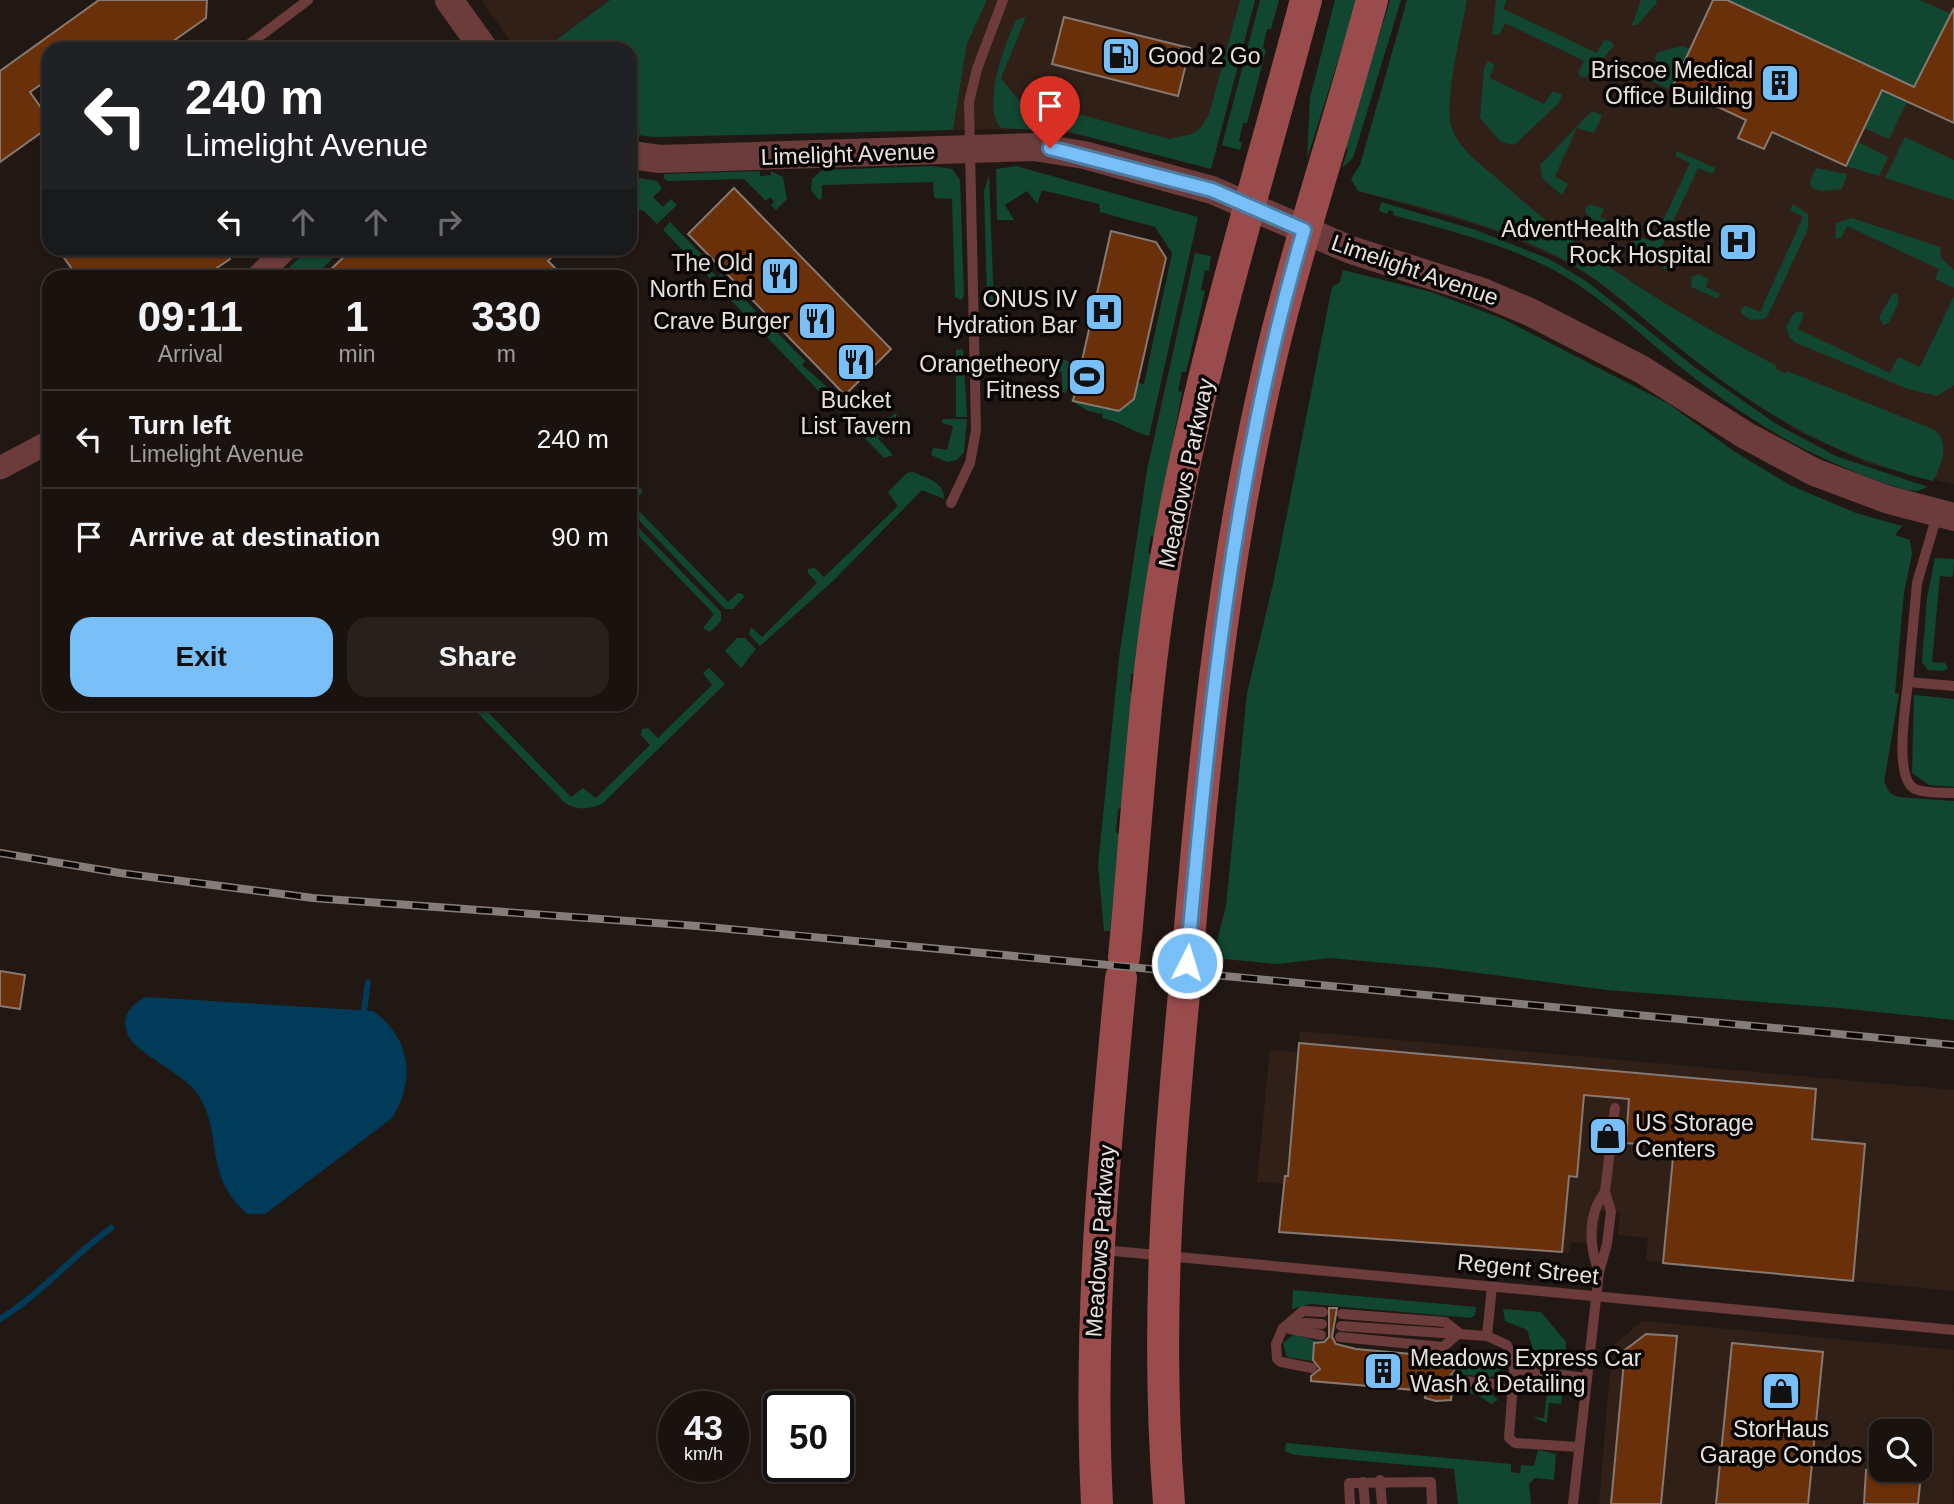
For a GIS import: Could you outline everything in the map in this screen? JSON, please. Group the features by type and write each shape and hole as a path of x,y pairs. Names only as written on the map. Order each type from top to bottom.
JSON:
{"main road":[{"name":"Meadows Parkway","path":"1097,1504 1093,1324 1097,1249 1153,648 1183,471 1306,0"},
{"path":"1169,1504 1163,1408 1162,1256 1209,729 1230,561 1262,392 1304,230 1372,0"}],"street":[{"path":"449,0 479,42"},
{"name":"Limelight Avenue","path":"637,156 660,159 1050,148 1212,190 1351,250 1442,277 1520,307 1661,380 1745,435 1814,472 1889,500 1946,515"},
{"path":"264,270 279,256"},
{"path":"0,468 42,446"}],"lane":[{"path":"252,42 308,0"},
{"path":"951,503 970,463 976,430 969,102 974,80 1003,0"},
{"path":"1946,515 1917,583 1902,766 1907,783 1916,790 1954,793"},
{"path":"1908,682 1954,686"},
{"path":"1573,1504 1598,1272 1607,1244 1611,1212 1605,1192 1615,1108"},
{"path":"1598,1272 1591,1250 1595,1205 1605,1192"},
{"name":"Regent Street","path":"1097,1249 1954,1330"},
{"path":"1487,1336 1492,1286"},
{"path":"1312,1368 1286,1365 1277,1359 1276,1344 1283,1328 1294,1316 1303,1311 1323,1312"},
{"path":"1342,1314 1445,1322 1460,1333 1487,1336 1507,1345 1514,1368 1509,1438 1515,1443 1579,1447"},
{"path":"1283,1328 1305,1323 1321,1329"},
{"path":"1341,1332 1443,1347 1460,1333"},
{"path":"1514,1368 1587,1378"},
{"path":"1453,1380 1493,1384 1512,1393"},
{"path":"1380,1480 1382,1504"},
{"path":"1350,1504 1349,1483 1380,1480 1431,1482 1432,1504"},
{"path":"1363,1482 1365,1504"}],"shaded area":[{"path":"481,0 610,0 553,42 511,42"},
{"path":"987,0 1255,0 1211,169 1123,144 1047,129 953,130 967,44"},
{"name":"AdventHealth Castle Rock Hospital","path":"1407,0 1954,0 1954,484 1869,464 1796,430 1700,364 1598,282 1562,260 1490,229 1358,191 1351,179 1360,165"},
{"name":"US Storage Centers","path":"1300,1031 1954,1090 1954,1291 1646,1261 1648,1238 1618,1235 1620,1212 1601,1211 1597,1244 1571,1242 1569,1253 1279,1232 1284,1184 1257,1182 1270,1050 1298,1052"},
{"name":"StorHaus Garage Condos","path":"1643,1321 1954,1350 1953,1504 1599,1504 1612,1346"}],"green space":[{"path":"610,0 987,0 967,44 953,130 653,137 637,135 637,42 553,42"},
{"path":"1240,0 1255,0 1211,169 1070,132 1001,128 995,118 994,90 1001,59 1016,20 1026,17 1001,78 1025,108 1075,113 1169,139 1192,134 1201,128 1209,114"},
{"path":"1260,0 1279,0 1271,29 1267,29 1263,48 1266,50 1247,123 1243,123 1240,150 1222,145"},
{"path":"1335,0 1357,0 1307,159 1310,98"},
{"path":"1390,0 1401,0 1353,158 1342,168 1348,149 1345,148"},
{"path":"1407,0 1467,0 1449,114 1454,134 1478,163 1532,209 1598,259 1703,326 1777,366 1776,369 1935,430 1942,442 1943,455 1933,481 1862,459 1829,445 1767,411 1708,370 1604,286 1552,254 1499,231 1358,191 1351,179 1360,165"},
{"path":"1496,0 1507,0 1503,9 1597,53 1604,40 1611,41 1614,46 1586,77 1581,77 1578,73 1584,61 1576,57 1505,23 1499,35 1492,34"},
{"path":"1641,0 1656,0 1657,3 1637,25 1632,25"},
{"path":"1727,0 1920,0 1951,14 1912,91 1888,75"},
{"path":"1683,46 1690,49 1673,85 1673,91 1639,75 1644,69 1657,75 1662,64 1654,59 1658,52"},
{"path":"1488,61 1494,65 1490,78 1544,104 1553,91 1562,95 1559,103 1514,145 1501,142 1480,118 1484,68"},
{"path":"1882,90 1907,102 1889,139 1864,128"},
{"path":"1594,111 1602,116 1594,133 1577,128 1555,176 1568,184 1562,195 1542,178 1540,165 1588,115"},
{"path":"1905,137 1954,160 1954,200 1885,178"},
{"path":"1858,142 1888,157 1879,176 1846,166"},
{"path":"1676,151 1716,168 1712,174 1698,168 1658,254 1670,261 1670,266 1665,270 1632,244 1638,236 1653,242 1690,163 1676,156"},
{"path":"932,166 952,169 960,180 964,296 961,300 955,297 952,199 934,198 933,182 822,185 822,198 819,200 811,190 812,179 822,170"},
{"path":"1016,166 1198,217 1149,436 1102,418 1103,414 1088,411 1070,400 1074,396 1073,401 1119,411 1134,399 1138,383 1144,384 1172,253 1155,227 1100,212 1099,204 1042,190 1037,204 1027,191 1005,205 1014,220 997,220 996,169"},
{"path":"1816,168 1847,174 1842,189 1821,191 1812,188 1810,181"},
{"path":"760,171 760,176 771,175 771,171 783,177 787,199 776,210 771,205 774,202 770,197 766,201 744,179 667,181 664,178 664,174"},
{"path":"989,175 994,308 987,296 984,191"},
{"path":"637,178 657,181 662,189 653,197 663,207 671,199 677,205 657,224 644,211 637,209"},
{"path":"1381,202 1476,230 1549,259 1586,281 1697,369 1778,425 1836,456 1928,487 1917,491 1906,490 1818,456 1740,411 1674,362 1606,305 1556,271 1488,242 1393,215 1394,212 1389,210 1387,214 1379,211"},
{"path":"1590,204 1604,209 1600,217 1612,223 1610,230 1606,230 1586,214 1585,209"},
{"path":"1793,204 1808,214 1808,229 1768,315 1764,319 1750,320 1741,313 1741,308 1746,306 1760,312 1803,217 1790,210"},
{"path":"1852,218 1940,247 1941,258 1954,270 1954,288 1935,279 1939,269 1847,226 1841,238 1835,238 1836,223"},
{"path":"670,222 708,261 706,265 717,277 721,274 767,323 760,330 663,230"},
{"path":"1195,253 1211,256 1209,271 1205,270 1201,290 1205,291 1186,372 1182,372 1178,391 1182,392 1155,537 1151,536 1148,553 1152,555 1135,673 1131,674 1130,691 1134,692 1122,808 1118,809 1116,832 1120,834 1110,931 1104,931 1098,865 1119,658 1147,470"},
{"path":"301,256 335,256 320,270 286,270"},
{"path":"1343,270 1431,292 1503,319 1669,404 1735,452 1790,485 1856,513 1902,526 1895,535 1910,540 1912,554 1904,592 1895,693 1899,694 1884,782 1890,793 1898,797 1954,801 1954,1020 1607,990 1440,968 1330,958 1277,964 1213,958 1226,906 1247,693 1273,584 1332,287 1340,282"},
{"path":"1699,274 1709,279 1706,287 1720,294 1718,299 1691,287 1692,277"},
{"path":"1893,293 1897,294 1899,301 1889,323 1883,325 1879,317"},
{"path":"1954,296 1954,385 1937,396 1908,389 1796,343 1790,338 1786,327 1794,313 1801,311 1804,314 1798,329 1890,373 1898,357 1920,367"},
{"path":"773,328 805,361 802,365 848,405 840,413 765,335"},
{"path":"963,349 967,417 956,417 956,350"},
{"path":"1058,356 1073,364 1066,393 1062,392 1062,372 1055,371"},
{"path":"855,412 873,430 897,412 895,421 878,438 893,455 884,458 847,420"},
{"path":"943,419 967,419 964,452 957,460 947,462 931,455 933,448 947,450 953,426 942,423"},
{"path":"913,472 938,485 944,499 922,490 834,580 760,646 749,634 751,627 762,637 817,583 808,573 808,569 815,568 824,577 898,506 888,492 907,473"},
{"path":"637,487 641,488 642,493 637,498"},
{"path":"637,509 728,602 738,593 743,594 744,597 733,609 725,609 637,518"},
{"path":"637,526 721,612 721,621 710,632 703,628 714,614 637,534"},
{"path":"1935,558 1954,559 1953,577 1940,576 1932,662 1945,663 1948,668 1944,671 1928,670 1922,662 1927,598"},
{"path":"737,638 745,638 756,649 741,668 725,651"},
{"path":"709,668 725,684 602,804 588,808 565,803 476,711 487,711 571,797 583,788 596,798 650,745 641,735 642,729 648,728 658,738 712,685 703,673"},
{"path":"1914,695 1954,699 1954,787 1929,785 1912,773"},
{"path":"1293,1290 1476,1307 1475,1315 1471,1318 1311,1304 1292,1309"},
{"path":"1503,1309 1541,1312 1566,1342 1565,1358 1557,1361 1536,1358 1527,1330 1505,1321"},
{"path":"1294,1334 1320,1342 1314,1343 1313,1361 1287,1357 1283,1343"},
{"path":"1459,1353 1496,1357 1501,1367 1500,1373 1490,1377 1457,1374 1458,1365 1464,1365 1464,1361 1458,1360"},
{"path":"1539,1379 1556,1381 1563,1385 1561,1404 1549,1403 1547,1423 1532,1417 1544,1418 1547,1392 1530,1387 1531,1383"},
{"path":"1457,1387 1487,1390 1498,1400 1491,1404 1476,1394 1457,1393"},
{"path":"1286,1443 1511,1464 1511,1472 1520,1473 1521,1465 1534,1466 1538,1450 1556,1454 1554,1480 1535,1478 1529,1484 1531,1504 1458,1504 1454,1469 1295,1455 1285,1451"}],"water":[{"path":"145,997 373,1011 395,1034 406,1060 407,1075 400,1104 392,1118 265,1214 248,1214 225,1186 219,1171 211,1127 199,1096 185,1081 143,1051 129,1037 125,1024 128,1013"}],"building":[{"path":"99,0 207,0 206,18 172,42 42,42 42,84 30,92 42,109 42,132 0,162 0,71"},
{"name":"Briscoe Medical Office Building","path":"1713,0 1727,0 1914,87 1954,8 1954,123 1882,90 1846,166 1772,132 1764,149 1738,138 1746,120 1673,86"},
{"name":"Good 2 Go","path":"1064,17 1190,48 1178,96 1052,64"},
{"path":"734,188 891,349 845,395 688,234"},
{"path":"1111,231 1156,242 1166,258 1134,399 1119,411 1073,401"},
{"path":"63,256 228,256 230,259 214,270 73,270"},
{"path":"345,256 553,256 548,261 557,270 330,270"},
{"path":"0,971 25,975 20,1009 0,1006"},
{"name":"US Storage Centers","path":"1299,1043 1816,1089 1812,1139 1865,1144 1853,1281 1663,1263 1674,1147 1626,1143 1629,1099 1584,1095 1577,1177 1569,1176 1562,1252 1279,1232 1285,1176 1288,1176"},
{"name":"Meadows Express Car Wash & Detailing","path":"1329,1308 1337,1308 1332,1337 1336,1344 1356,1349 1455,1358 1454,1372 1445,1380 1452,1388 1451,1400 1436,1401 1425,1398 1426,1391 1311,1381 1311,1376 1320,1369 1313,1360 1314,1343 1324,1342 1329,1337"},
{"path":"1646,1334 1677,1336 1661,1504 1611,1504 1625,1350"},
{"path":"1732,1343 1823,1352 1808,1504 1716,1504"},
{"path":"1866,1470 1869,1470 1869,1482 1920,1482 1918,1504 1864,1504"}],"waterway":[{"path":"363,1018 368,982"},
{"path":"0,1319 29,1298 111,1228"}],"railway":[{"path":"0,853 120,873 313,898 697,926 1954,1045"}],"place":[{"name":"Good 2 Go","path":"1121,56"},
{"name":"Briscoe Medical Office Building","path":"1780,83"},
{"name":"AdventHealth Castle Rock Hospital","path":"1738,242"},
{"name":"The Old North End","path":"780,276"},
{"name":"ONUS IV Hydration Bar","path":"1104,312"},
{"name":"Crave Burger","path":"817,321"},
{"name":"Bucket List Tavern","path":"856,362"},
{"name":"Orangetheory Fitness","path":"1087,377"},
{"name":"US Storage Centers","path":"1608,1136"},
{"name":"Meadows Express Car Wash & Detailing","path":"1383,1371"},
{"name":"StorHaus Garage Condos","path":"1781,1391"}],"route":[{"path":"1050,148 1212,190 1304,230 1262,392 1230,561 1210,720 1187,963"}]}
